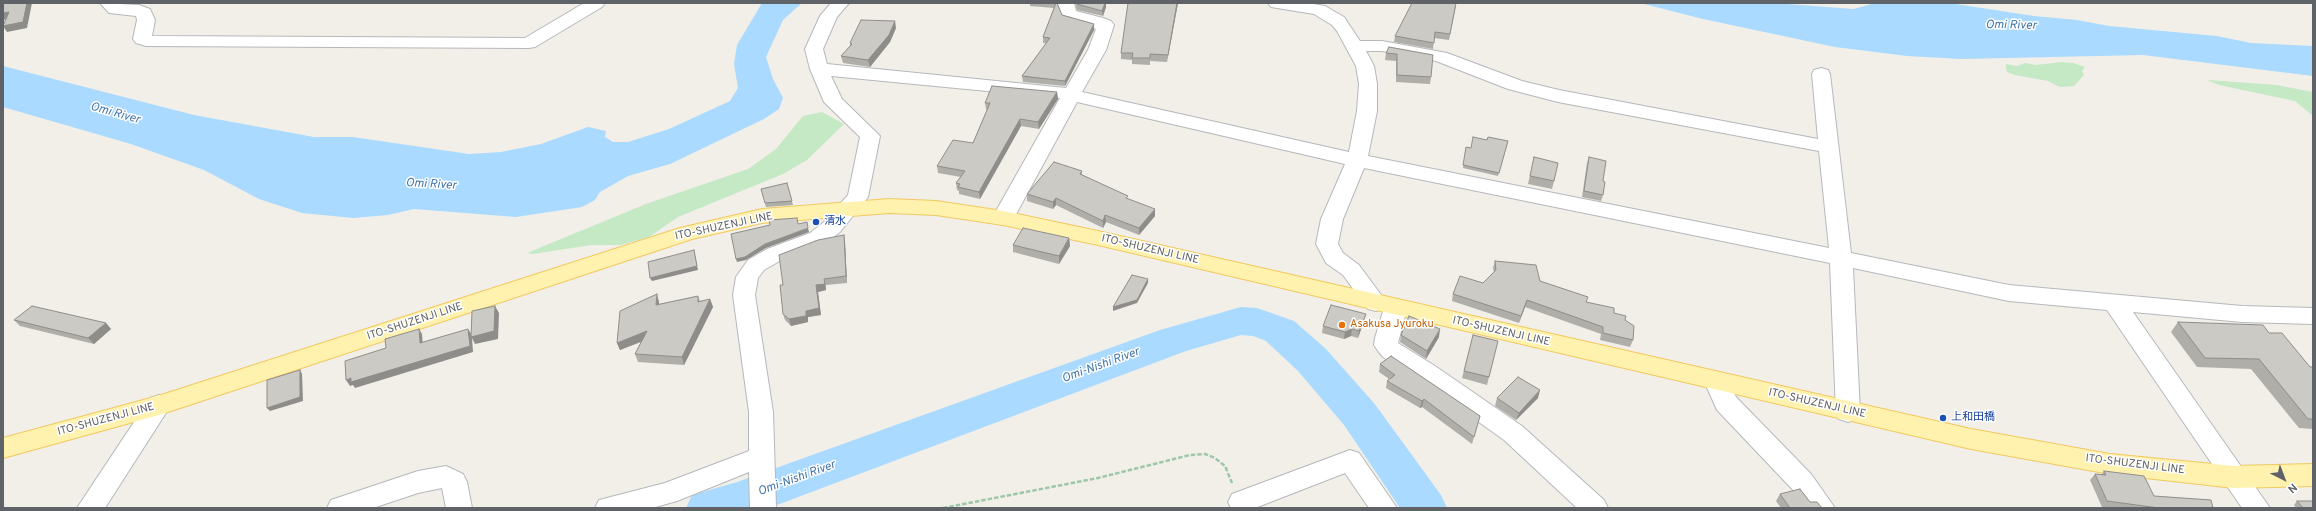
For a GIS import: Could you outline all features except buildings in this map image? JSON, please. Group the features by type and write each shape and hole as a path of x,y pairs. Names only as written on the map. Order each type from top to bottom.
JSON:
{"main road":[{"name":"ITO-SHUZENJI LINE","path":"3,448 159,405 688,233 762,216 889,206 936,208 1003,218 1098,238 1716,382 1971,439 2110,464 2234,477 2313,475"}],"street":[{"path":"109,3 114,9 139,10 144,13 146,20 142,39 146,41 529,43 596,3"},
{"path":"763,508 761,412 744,295 747,277 756,265 818,238 832,227 858,197 870,136 834,102 819,69 814,49 829,16 840,3"},
{"path":"1003,218 1035,157 1097,50 1105,29 1104,25 1098,22 1069,15 1065,7 1065,3"},
{"path":"1277,3 1319,10 1328,14 1345,29 1365,66 1368,84 1367,111 1357,160 1332,219 1327,244 1334,258 1352,270 1386,306 1386,345 1391,352 1426,372 1513,433 1595,508"},
{"path":"1354,46 1382,46 1422,52 1440,57 1515,85 1558,96 1829,147"},
{"path":"819,69 1054,91 1357,160 2009,293 2242,314 2313,316"},
{"path":"1821,74 1840,258 1848,412"},
{"path":"2114,302 2234,477 2257,508"},
{"path":"1716,382 1726,403 1802,482 1822,508"},
{"path":"90,508 159,405"},
{"path":"608,508 668,494 763,459"},
{"path":"1241,502 1350,460 1384,508"},
{"path":"340,508 418,482 446,478 454,482 459,508"}],"path":[{"path":"943,508 1098,478 1190,455 1205,454 1225,466 1241,502"}],"green space":[{"path":"2061,62 2073,63 2085,67 2082,71 2084,75 2074,86 2060,87 2048,81 2015,75 2007,72 2006,68 2006,64 2017,66 2025,63 2036,65"},
{"path":"2207,80 2277,85 2313,92 2313,116 2295,101 2219,85"},
{"path":"822,112 844,124 807,160 783,174 678,217 649,237 620,245 591,245 533,254 527,253 646,204 748,169 776,149 803,116"}],"water":[{"name":"Omi River","path":"762,3 802,3 783,20 766,57 773,79 783,98 779,109 764,119 670,164 628,176 600,192 595,200 582,207 516,217 414,209 388,215 353,218 302,213 259,199 204,170 131,144 3,107 3,66 194,115 314,137 353,137 469,154 501,152 541,144 588,127 606,131 605,137 613,142 628,142 669,129 730,101 738,88 734,64 737,45"},
{"name":"Omi River","path":"1640,3 1774,3 1854,9 1875,3 1949,3 2034,16 2077,20 2109,26 2217,36 2251,43 2313,46 2313,76 2143,55 1961,59 1907,56 1835,47 1703,19"}],"waterway":[{"name":"Omi-Nishi River","path":"708,508 740,500 1174,340 1241,321 1257,322 1280,331 1312,360 1359,414 1425,508"}],"place":[{"name":"清水","path":"816,222"},
{"name":"Asakusa Jyuroku","path":"1342,325"},
{"name":"上和田橋","path":"1943,418"}]}
